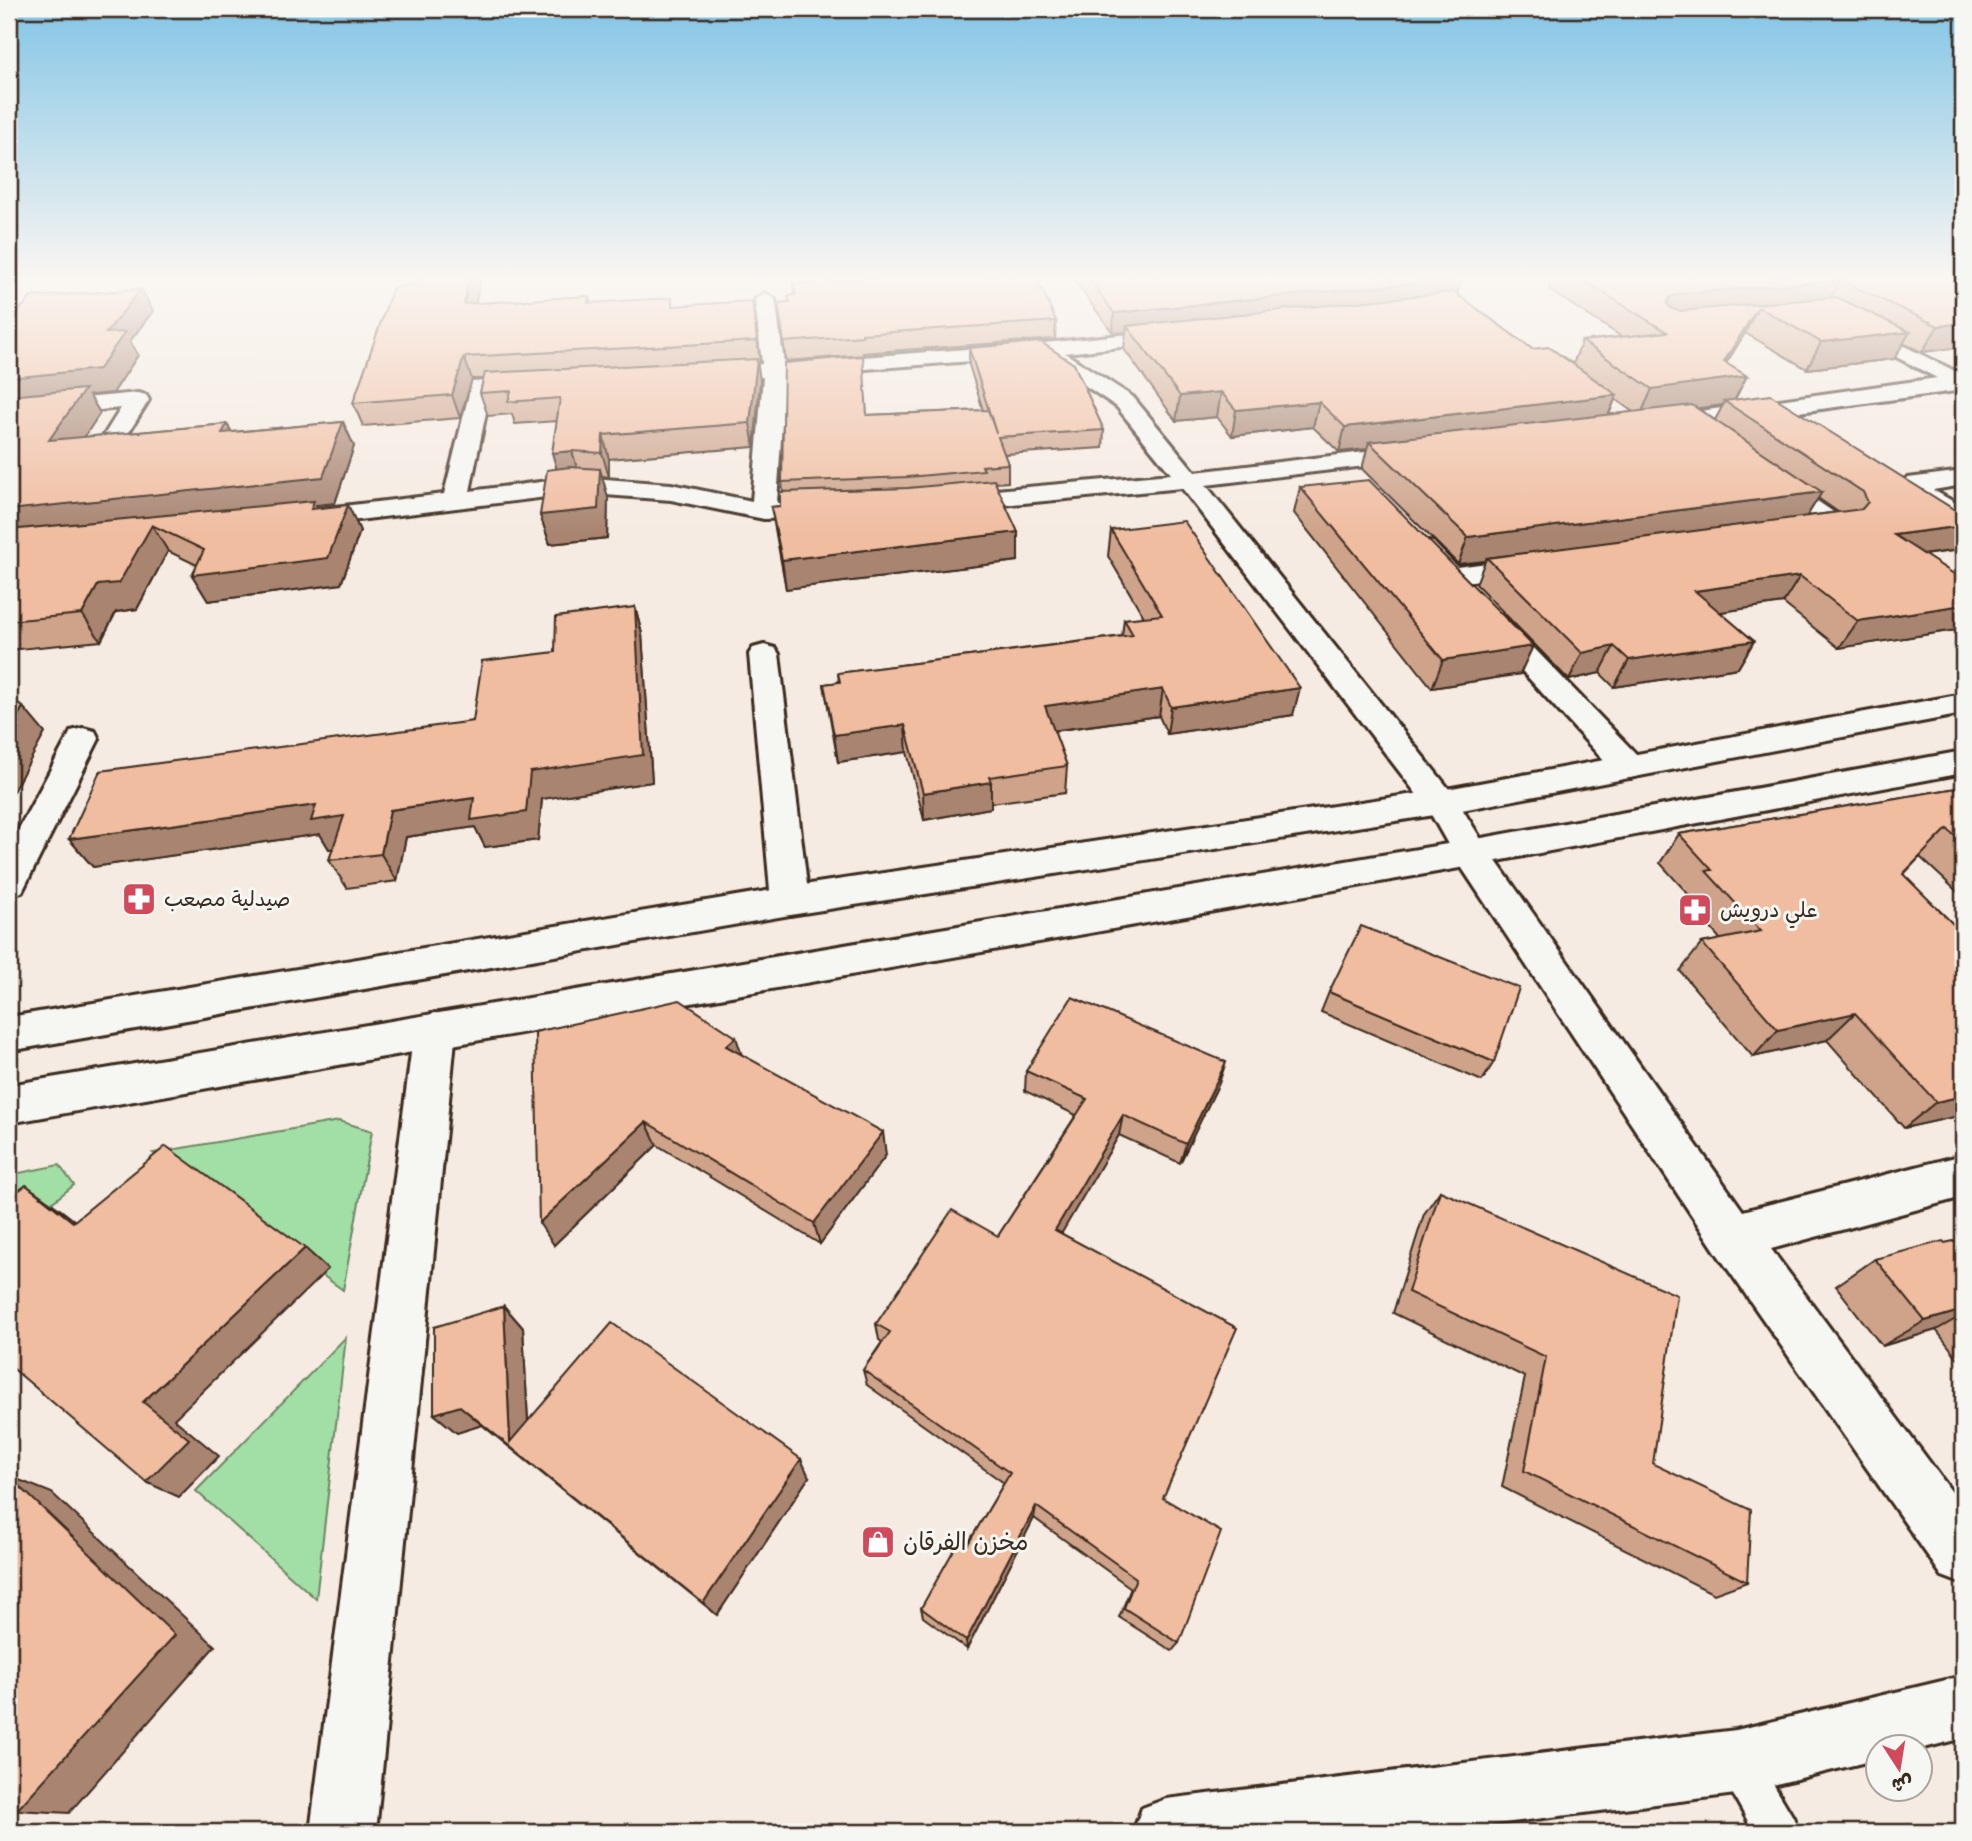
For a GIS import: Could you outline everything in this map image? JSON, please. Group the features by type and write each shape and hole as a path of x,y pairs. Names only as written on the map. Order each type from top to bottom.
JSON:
{"street":[{"path":"764,511 773,362"},
{"path":"676,376 886,362"},
{"path":"1064,362 1125,402 1441,802 1471,853 1733,1236 1963,1555"},
{"path":"1922,362 1962,382"},
{"path":"455,502 481,387 564,382"},
{"path":"1634,428 1962,382"},
{"path":"9,412 138,400 106,450"},
{"path":"1684,420 1716,443"},
{"path":"923,505 1187,480 1445,450"},
{"path":"1337,462 1356,481"},
{"path":"1749,466 1836,526 1781,533"},
{"path":"1963,478 1908,485 1963,518"},
{"path":"283,520 455,502 579,485 671,492 764,511 843,508"},
{"path":"1403,528 1629,767"},
{"path":"1450,576 1560,561"},
{"path":"764,654 790,901"},
{"path":"9,1034 790,901 1441,802 1963,704"},
{"path":"9,882 83,739"},
{"path":"9,1104 1471,853 1963,762"},
{"path":"343,1832 435,1030"},
{"path":"1733,1236 1963,1176"},
{"path":"1166,1832 1736,1762 1963,1707"}],"lane":[{"path":"1736,1762 1778,1832"}],"green space":[{"path":"339,1121 372,1131 343,1290 153,1153"},
{"path":"59,1165 74,1185 9,1237 9,1175"},
{"path":"346,1337 316,1599 196,1491"}],"building":[{"path":"9,362 104,362 99,369 9,378"},
{"path":"367,362 462,362 452,395 353,403"},
{"path":"700,362 757,362 750,423 603,435 602,453 552,453 560,398 508,402 511,391 480,393 485,373"},
{"path":"863,362 867,415 988,410 996,433 973,362 1071,362 1104,430 998,437 1008,464 982,466 984,470 908,477 782,482 784,363"},
{"path":"1154,362 1570,362 1617,395 1345,427 1319,402 1236,410 1221,392 1180,396"},
{"path":"1612,362 1724,362 1747,376 1652,389"},
{"path":"85,389 49,440 227,424 222,433 343,422 323,477 9,510 9,396"},
{"path":"1771,395 1963,515 1963,526 1894,535 1963,580 1963,605 1858,621 1800,576 1695,591 1754,641 1629,660 1614,646 1582,653 1487,558 1862,509 1868,502 1863,492 1724,401"},
{"path":"1692,405 1822,492 1468,537 1369,442"},
{"path":"570,467 600,469 598,509 540,515 547,470"},
{"path":"994,480 1018,532 782,560 771,507 780,506 780,492 908,488"},
{"path":"1369,480 1533,646 1443,660 1300,487"},
{"path":"314,501 311,509 348,505 328,558 192,575 204,550 152,525 119,583 98,585 82,614 9,621 9,530"},
{"path":"1184,521 1300,688 1171,707 1163,689 1045,706 1067,766 989,777 991,782 923,793 905,725 834,735 824,684 840,682 838,673 1133,635 1124,619 1162,615 1111,530"},
{"path":"635,607 643,755 530,772 526,812 471,820 474,798 390,810 381,854 329,860 344,816 311,821 316,805 69,839 100,771 473,721 482,661 555,652 556,617"},
{"path":"9,698 23,707 9,731"},
{"path":"1963,787 1963,843 1947,829 1903,874 1963,934 1963,1096 1936,1102 1855,1013 1778,1030 1702,943 1761,931 1706,871 1712,870 1679,834"},
{"path":"1361,926 1519,988 1494,1062 1329,992"},
{"path":"1072,997 1226,1062 1186,1144 1123,1115 1055,1230 1237,1328 1163,1498 1221,1532 1179,1643 1124,1608 1136,1578 1036,1506 966,1641 921,1608 960,1539 968,1544 1010,1473 863,1370 890,1332 876,1324 952,1210 998,1236 1087,1099 1026,1071"},
{"path":"680,1000 736,1037 726,1046 883,1132 814,1223 646,1122 539,1223 535,1032"},
{"path":"166,1146 305,1248 143,1402 189,1439 146,1482 9,1365 9,1198 26,1185 73,1222"},
{"path":"1440,1191 1677,1295 1653,1464 1751,1510 1747,1582 1524,1471 1546,1357 1408,1292"},
{"path":"1963,1239 1963,1310 1925,1321 1875,1259 1943,1241 1945,1243"},
{"path":"504,1306 510,1442 612,1323 801,1459 703,1603 460,1406 434,1414 434,1327"},
{"path":"9,1476 175,1635 17,1810 9,1800"}],"place":[{"name":"صيدلية مصعب","path":"139,899"},
{"name":"علي درويش","path":"1695,910"},
{"name":"مخزن الفرقان","path":"878,1542"}]}
